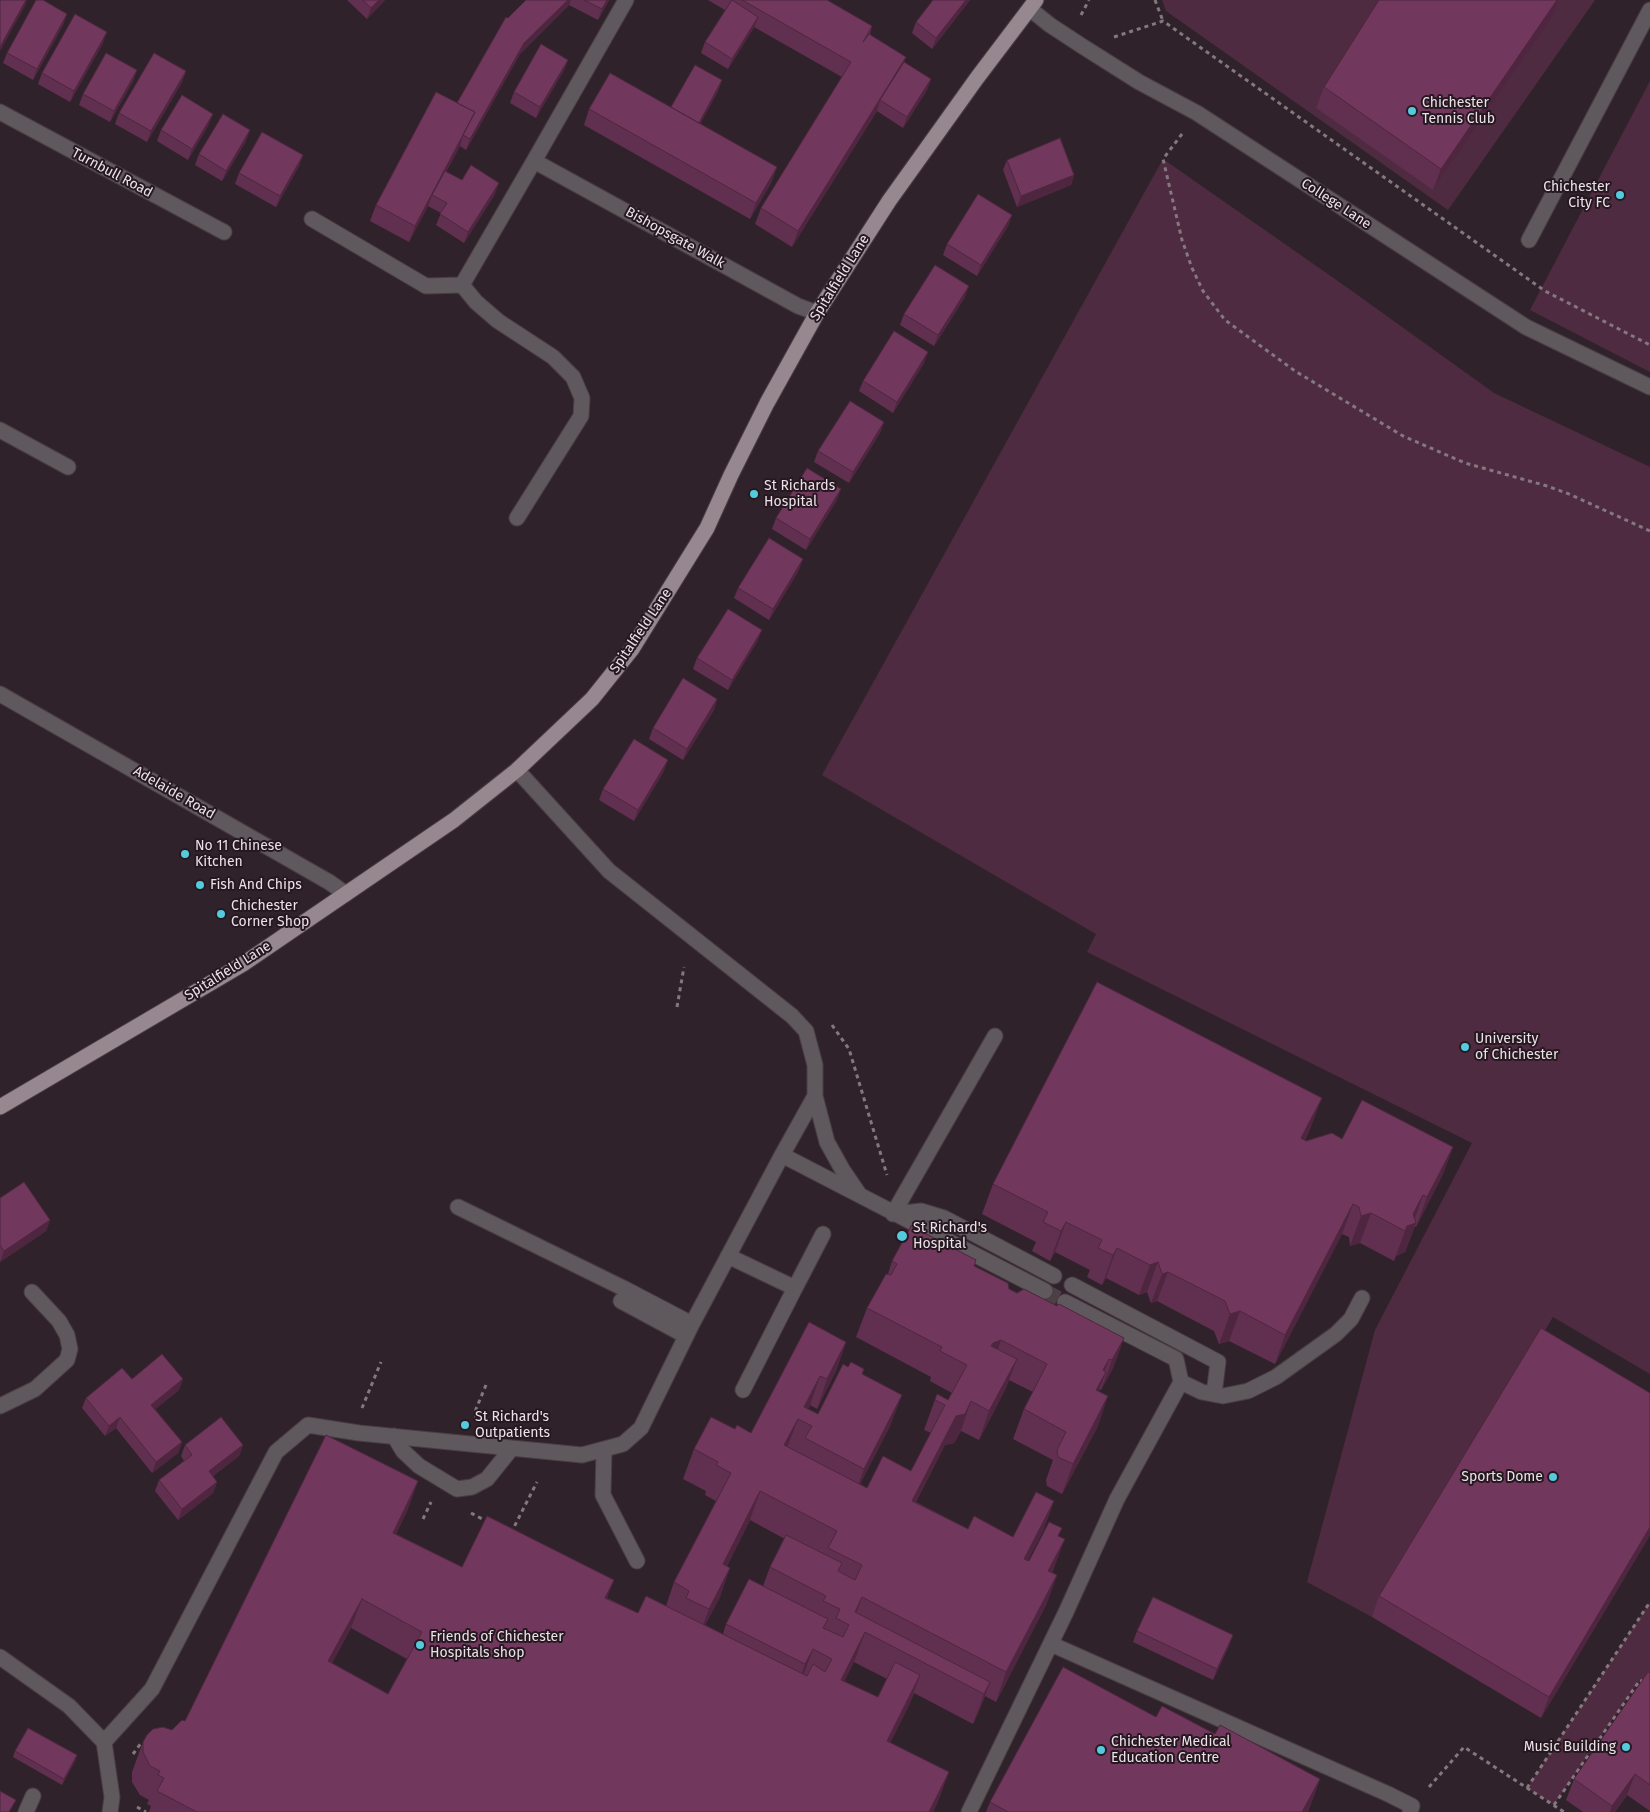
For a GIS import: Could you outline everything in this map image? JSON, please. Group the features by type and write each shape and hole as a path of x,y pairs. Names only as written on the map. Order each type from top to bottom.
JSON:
{"main road":[{"name":"Spitalfield Lane","path":"0,1107 243,964 454,820 517,770 592,699 632,649 707,528 731,474 767,403 817,313 889,201 977,78 1033,4"}],"street":[{"path":"462,285 626,0"},
{"name":"College Lane","path":"1033,4 1050,26 1139,82 1197,113 1526,327 1650,386"},
{"path":"1529,240 1650,10"},
{"name":"Turnbull Road","path":"0,112 224,232"},
{"name":"Bishopsgate Walk","path":"534,161 798,306 817,313"},
{"path":"312,220 426,286 462,285"},
{"path":"462,285 476,302 498,322 553,357 573,377 582,398 581,416 518,518"},
{"path":"0,430 68,467"},
{"name":"Adelaide Road","path":"0,694 320,877 346,894"},
{"path":"517,770 609,871 784,1010 806,1031 815,1065 815,1096 827,1142 861,1197"},
{"path":"893,1214 995,1036"},
{"path":"104,1742 152,1689 276,1452 308,1425 359,1433 582,1455 622,1444 641,1428 689,1330 815,1096"},
{"path":"782,1155 893,1214 1046,1291"},
{"path":"458,1207 627,1290 689,1330"},
{"path":"893,1214 921,1211 944,1218 1054,1276"},
{"path":"744,1390 823,1234"},
{"path":"728,1256 795,1288"},
{"path":"1072,1285 1218,1362 1214,1394"},
{"path":"0,1406 35,1389 67,1360 70,1349 67,1335 59,1321 32,1292"},
{"path":"1181,1382 1202,1392 1223,1396 1248,1391 1276,1377 1336,1334 1351,1318 1362,1298"},
{"path":"620,1301 689,1330"},
{"path":"969,1812 1051,1644 1117,1499 1181,1382 1176,1359 1065,1302"},
{"path":"394,1436 404,1451 420,1466 457,1489 472,1487 487,1479 512,1448"},
{"path":"604,1450 603,1495 637,1561"},
{"path":"1051,1644 1378,1790 1411,1809"},
{"path":"0,1657 69,1706 104,1742 112,1797 110,1812"},
{"path":"26,1812 33,1796"}],"path":[{"path":"1155,0 1163,22 1544,291 1650,345"},
{"path":"1082,46 1163,22"},
{"path":"1197,113 1163,160 1182,240 1192,268 1207,298 1225,320 1294,371 1403,436 1466,463 1569,494 1650,531"},
{"path":"677,1007 684,966"},
{"path":"831,1024 850,1049 888,1179"},
{"path":"476,1444 476,1409 486,1385"},
{"path":"502,1529 510,1534 537,1482"},
{"path":"423,1519 435,1495"},
{"path":"468,1512 494,1525"},
{"path":"1527,1788 1650,1602"},
{"path":"1554,1805 1640,1680 1650,1686"},
{"path":"132,1756 142,1742"},
{"path":"1411,1809 1464,1747 1564,1812"},
{"path":"132,1804 146,1812"}],"shaded area":[{"name":"Chichester Tennis Club","path":"1162,0 1595,0 1448,210 1166,11"},
{"name":"Chichester City FC","path":"1650,81 1650,372 1530,310"},
{"name":"University of Chichester","path":"1163,159 1494,393 1650,467 1650,1374 1553,1317 1372,1617 1307,1582 1375,1330 1472,1143 1087,952 1096,934 822,775"},
{"path":"1650,1602 1650,1686 1640,1680 1554,1805 1527,1788"}],"building":[{"path":"0,0 26,0 0,47"},
{"path":"36,0 43,0 67,14 37,69 7,53"},
{"path":"363,0 379,0 371,8"},
{"path":"526,0 568,0 524,43 470,139 463,135 475,112 457,103 506,17 508,18"},
{"path":"584,0 607,0 602,9"},
{"path":"732,0 758,17 732,59 705,42"},
{"path":"742,0 827,0 872,26 863,42 869,34 906,57 798,231 761,208 851,62"},
{"path":"933,0 966,0 936,38 916,22"},
{"path":"1379,0 1557,0 1441,169 1324,87"},
{"path":"75,14 107,32 74,91 42,73"},
{"path":"541,44 568,60 540,107 514,92"},
{"path":"106,53 137,70 114,111 83,94"},
{"path":"154,53 186,71 151,131 119,113"},
{"path":"904,62 931,79 907,117 880,100"},
{"path":"695,65 722,80 699,123 671,107"},
{"path":"610,73 777,167 756,203 589,109"},
{"path":"436,92 475,112 415,226 376,205"},
{"path":"182,95 213,114 192,149 161,130"},
{"path":"223,114 250,130 226,171 199,154"},
{"path":"262,132 303,155 280,196 239,173"},
{"path":"1060,138 1074,175 1021,196 1007,160"},
{"path":"471,165 499,183 468,232 440,214 447,203 432,195 445,171 462,180"},
{"path":"978,194 1012,215 981,265 947,244"},
{"path":"935,265 969,286 938,335 904,314"},
{"path":"894,331 928,352 897,402 863,381"},
{"path":"850,401 884,422 853,472 818,451"},
{"path":"807,468 841,489 810,539 776,518"},
{"path":"769,538 803,559 773,609 738,588"},
{"path":"728,609 762,630 732,680 697,658"},
{"path":"683,678 717,699 687,749 653,728"},
{"path":"634,739 668,760 638,810 603,789"},
{"path":"1097,982 1322,1098 1301,1138 1306,1141 1332,1133 1342,1139 1362,1100 1453,1147 1427,1197 1423,1195 1413,1214 1416,1223 1407,1226 1405,1231 1371,1213 1361,1216 1359,1207 1353,1204 1285,1335 1240,1311 1230,1314 1225,1301 1168,1272 1162,1274 1158,1262 1150,1265 1117,1248 1113,1255 1098,1248 1102,1240 1066,1222 1061,1231 1043,1222 1048,1212 993,1184"},
{"path":"24,1182 50,1220 4,1251 0,1245 0,1198"},
{"name":"St Richard's Hospital","path":"911,1226 976,1260 974,1266 1008,1283 1009,1289 1017,1293 1024,1289 1057,1306 1059,1304 1124,1338 1112,1360 1109,1359 1103,1370 1106,1372 1096,1390 1108,1396 1073,1464 1058,1457 1057,1450 1066,1432 1024,1409 1047,1364 1001,1340 993,1343 991,1346 1017,1359 989,1411 971,1401 965,1414 956,1416 912,1501 968,1529 974,1516 1013,1537 1036,1492 1054,1501 1024,1559 1029,1561 1049,1522 1062,1528 1058,1536 1065,1539 1048,1571 1057,1575 1006,1672 862,1597 855,1612 990,1682 984,1694 865,1632 841,1680 878,1697 895,1662 920,1675 887,1741 949,1772 929,1812 197,1812 157,1791 164,1778 158,1775 160,1771 150,1766 143,1752 143,1742 153,1729 163,1727 172,1730 182,1720 185,1721 326,1435 418,1481 393,1533 462,1567 487,1516 614,1580 605,1598 638,1613 646,1596 807,1676 813,1664 825,1672 832,1659 813,1649 805,1664 726,1624 749,1579 828,1619 823,1628 843,1637 849,1625 836,1618 840,1609 823,1601 826,1596 770,1567 786,1535 842,1563 838,1571 855,1580 862,1565 828,1548 837,1531 760,1491 723,1564 730,1568 709,1609 686,1598 689,1591 674,1582 731,1473 716,1465 718,1462 694,1449 711,1417 735,1429 737,1425 751,1433 809,1322 846,1342 827,1379 820,1376 804,1407 818,1414 843,1364 848,1367 851,1362 864,1369 862,1374 902,1395 864,1469 805,1438 812,1426 798,1419 784,1445 867,1488 883,1456 911,1471 945,1405 935,1400 937,1394 948,1400 967,1365 940,1351 942,1347 867,1308 886,1274 891,1275 897,1264 892,1261","holes":["362,1599 422,1632 388,1694 328,1661"]},
{"name":"Sports Dome","path":"1541,1328 1650,1393 1650,1527 1549,1697 1379,1596"},
{"path":"162,1354 183,1379 151,1405 182,1442 156,1462 120,1417 109,1426 86,1398 122,1368 132,1379"},
{"path":"221,1417 243,1445 209,1471 217,1482 182,1509 159,1480 192,1455 185,1445"},
{"path":"1153,1597 1233,1635 1217,1669 1137,1631"},
{"name":"Chichester Medical Education Centre","path":"1063,1667 1156,1717 1162,1706 1215,1734 1220,1725 1320,1779 1302,1812 1008,1812 990,1802"},
{"name":"Music Building","path":"1648,1672 1650,1673 1650,1785 1635,1774 1612,1806 1574,1779"},
{"path":"28,1728 77,1755 64,1779 15,1751"},
{"path":"0,1791 16,1800 9,1812 0,1812"}],"tunnel":[{"path":"1045,1291 1065,1302"}],"place":[{"name":"Chichester Tennis Club","path":"1412,111"},
{"name":"Chichester City FC","path":"1620,195"},
{"name":"St Richards Hospital","path":"754,494"},
{"name":"No 11 Chinese Kitchen","path":"185,854"},
{"name":"Fish And Chips","path":"200,885"},
{"name":"Chichester Corner Shop","path":"221,914"},
{"name":"University of Chichester","path":"1465,1047"},
{"name":"St Richard's Hospital","path":"902,1236"},
{"name":"St Richard's Outpatients","path":"465,1425"},
{"name":"Sports Dome","path":"1553,1477"},
{"name":"Friends of Chichester Hospitals shop","path":"420,1645"},
{"name":"Music Building","path":"1626,1747"},
{"name":"Chichester Medical Education Centre","path":"1101,1750"}]}
